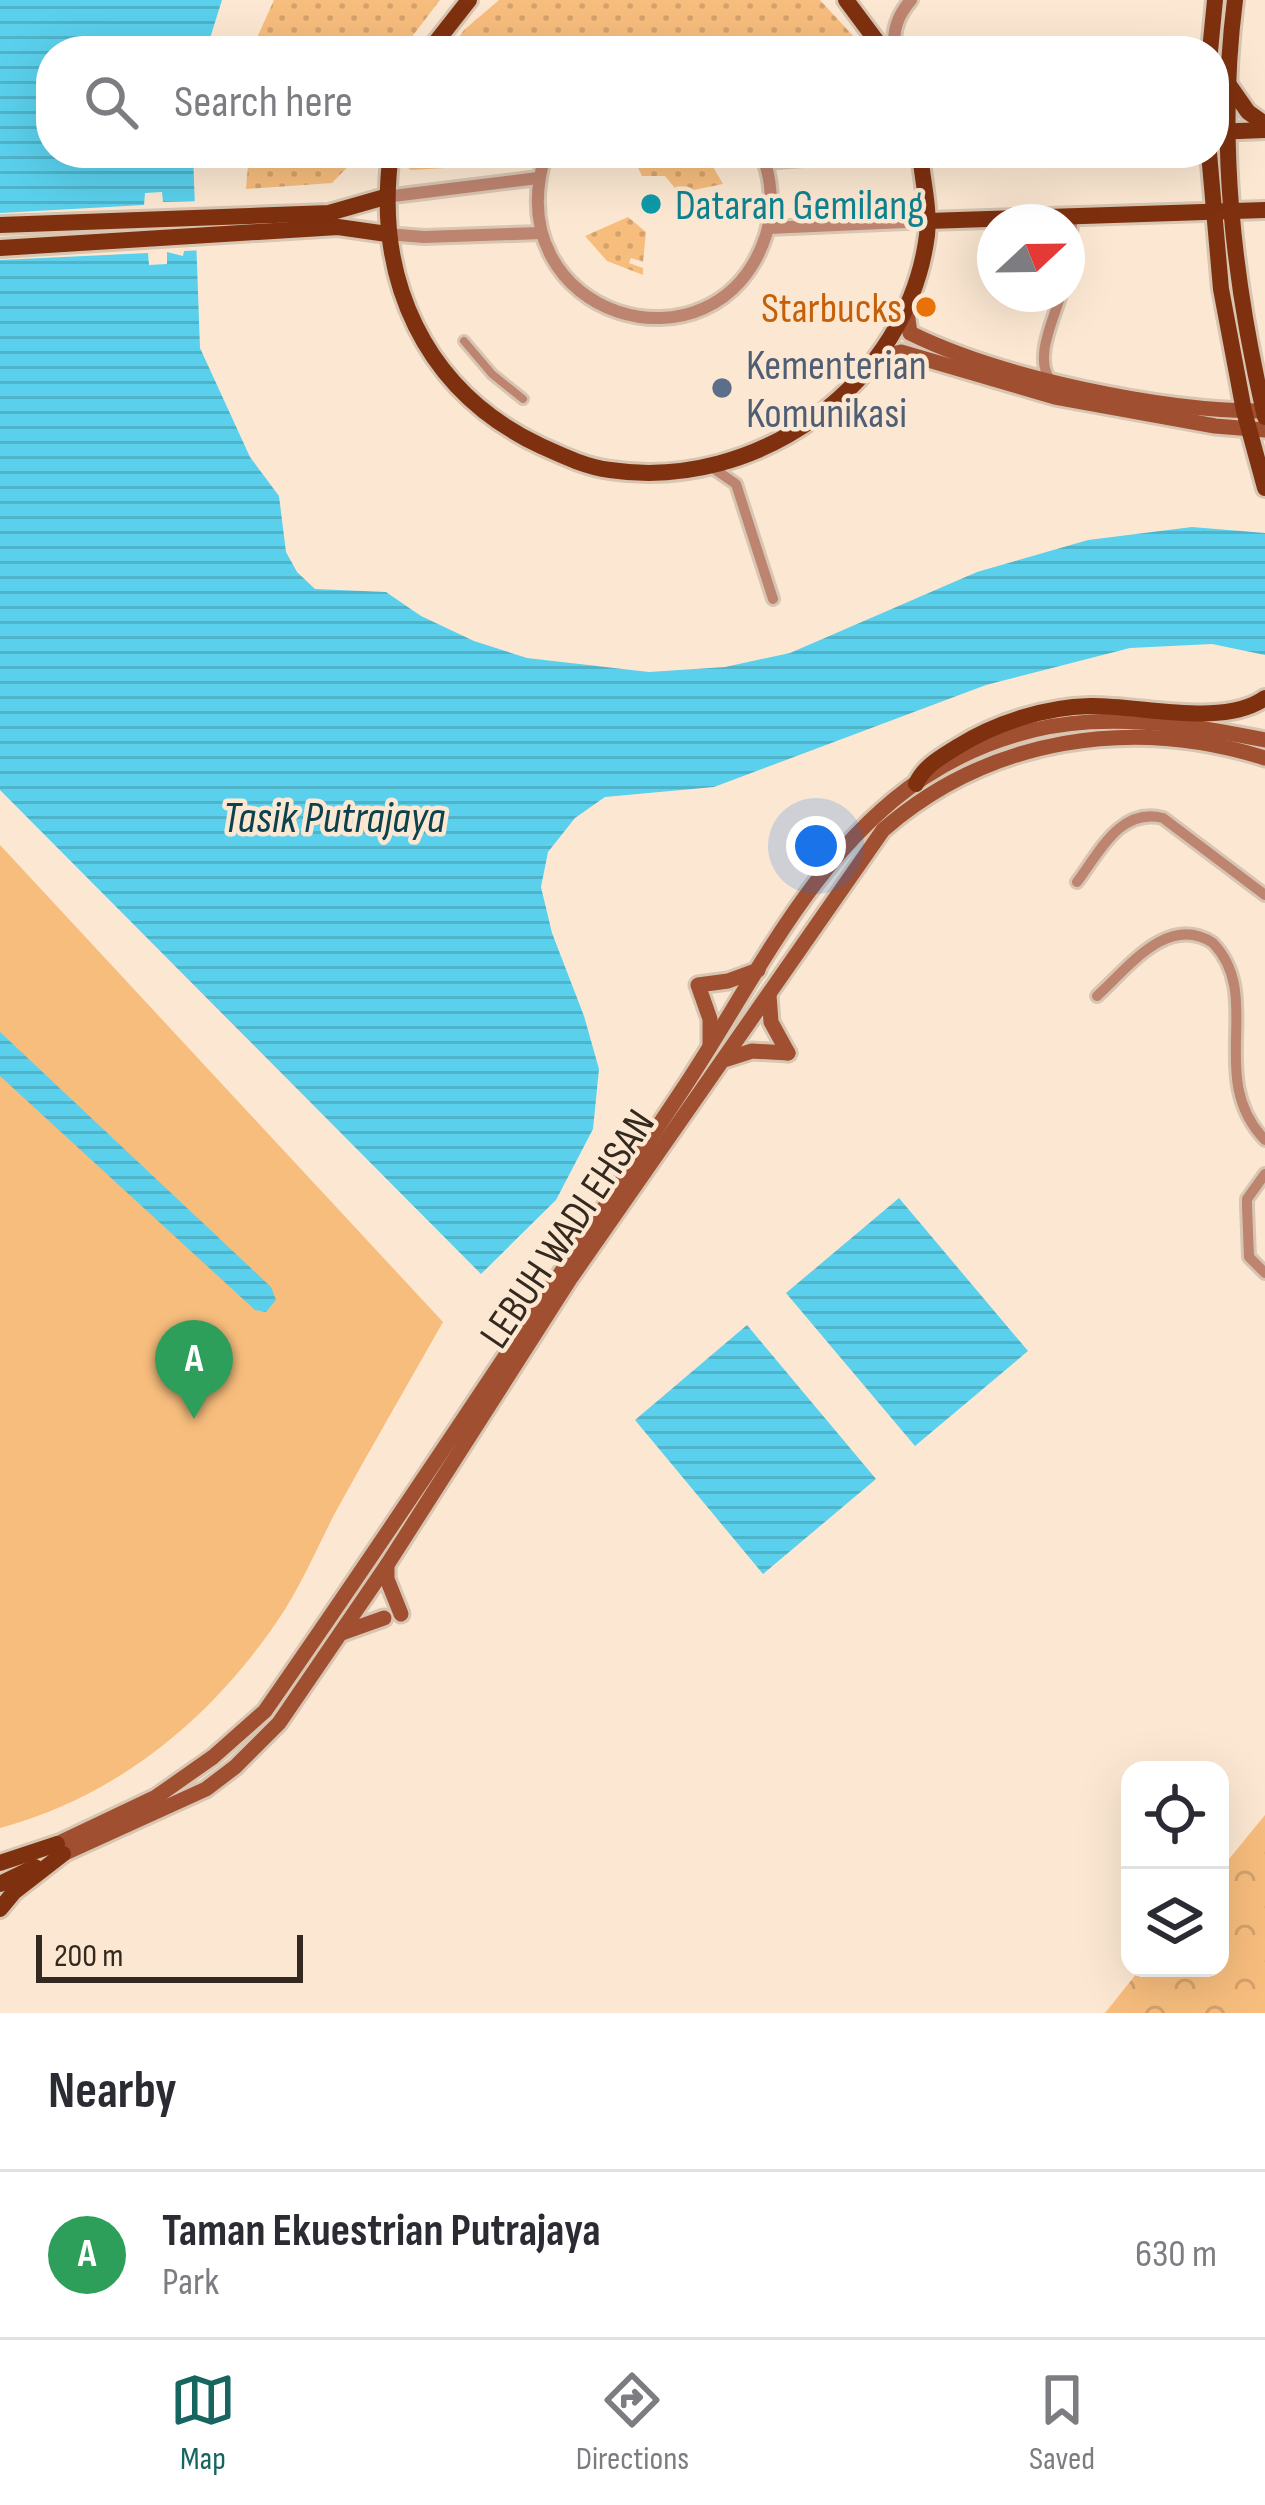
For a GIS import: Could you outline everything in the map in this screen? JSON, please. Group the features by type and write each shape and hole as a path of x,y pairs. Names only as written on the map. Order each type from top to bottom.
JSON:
{"main road":[{"path":"441,36 469,0"},
{"path":"846,0 873,36"},
{"path":"1211,36 1215,0"},
{"path":"1229,61 1235,0"},
{"path":"1229,84 1265,127"},
{"path":"1229,131 1265,127"},
{"path":"309,212 363,194 383,168"},
{"path":"388,168 387,234 407,309 433,356 459,388 512,433 560,454 609,470 660,472 708,466 752,453 818,418 877,358 906,304 923,252 928,221 922,168"},
{"path":"906,304 910,333 949,352 1051,381 1205,409 1265,413 1235,248 1221,213 1212,168"},
{"path":"1220,168 1215,250 1244,411 1257,430 1254,451 1265,488"},
{"path":"0,248 243,224 351,208 385,196"},
{"path":"1085,217 1265,210"},
{"path":"1235,248 1265,210"},
{"path":"1186,214 1215,250"},
{"path":"928,221 977,220"},
{"path":"0,225 243,224 387,234"},
{"path":"338,227 373,244 395,271"},
{"path":"877,358 901,352 1055,397 1257,430"},
{"path":"916,784 922,772 970,739 1023,718 1084,706 1232,712 1265,698"},
{"name":"LEBUH WADI EHSAN","path":"60,1849 156,1797 266,1711 710,1049 823,870 863,824 916,784 991,746 1034,731 1112,718 1176,722 1265,740"},
{"name":"LEBUH WADI EHSAN","path":"60,1849 172,1807 235,1767 279,1723 387,1565 570,1279 883,830 933,791 1003,758 1083,738 1178,738 1265,758"},
{"path":"710,1049 710,1019 698,985 728,981 760,969"},
{"path":"725,1060 752,1051 788,1053 771,1022 769,994"},
{"path":"342,1633 393,1616 387,1565"},
{"path":"0,1863 60,1849"},
{"path":"0,1884 60,1849"},
{"path":"0,1909 60,1849"}],"street":[{"path":"893,36 898,16 910,0"},
{"path":"541,168 536,206 541,232 562,275 579,292 621,314 668,318 692,313 733,289 748,271 768,228 771,196 765,168"},
{"path":"385,196 538,178"},
{"path":"768,228 928,221"},
{"path":"387,234 541,232"},
{"path":"1051,381 1043,370 1044,350 1055,312"},
{"path":"464,341 492,374 523,399"},
{"path":"1017,371 1030,366 1044,350"},
{"path":"736,484 752,453"},
{"path":"708,466 736,484 773,599"},
{"path":"1077,882 1117,830 1138,816 1151,815 1162,818 1265,895"},
{"path":"1096,996 1172,934 1188,932 1220,947 1247,989 1241,1099 1253,1128 1265,1140"},
{"path":"1265,1174 1246,1206 1249,1257 1265,1273"}],"green space":[{"path":"274,0 440,0 412,36 258,36"},
{"path":"499,0 820,0 853,36 460,36"},
{"path":"248,168 346,168 332,183 246,189"},
{"path":"638,168 714,168 723,184 679,193 665,176 642,176"},
{"path":"628,217 646,232 643,262 631,258 629,263 643,268 643,275 607,261 585,236"},
{"path":"0,845 443,1322 291,1599 228,1684 162,1746 125,1772 44,1814 0,1828"},
{"path":"1265,1815 1265,2013 1105,2013 1134,1977 1229,1977 1229,1859"}],"water":[{"name":"Tasik Putrajaya","path":"0,0 222,0 211,36 36,36 36,168 194,168 200,348 250,457 279,496 286,552 297,572 315,589 386,592 421,616 474,641 527,658 649,672 725,667 790,653 977,572 1088,540 1192,527 1265,533 1265,655 1212,644 1130,648 986,685 714,787 605,797 575,818 548,852 541,887 599,1069 593,1129 556,1200 481,1274 0,790"},
{"path":"0,1032 271,1287 276,1300 266,1312 255,1310 0,1076"},
{"path":"899,1198 1028,1351 915,1446 786,1293"},
{"path":"747,1325 876,1479 763,1574 635,1420"}],"pier":[{"path":"162,192 163,202 201,201 204,250 184,251 183,256 167,252 167,264 149,265 148,253 0,260 0,213 144,205 145,193"}],"place":[{"name":"Dataran Gemilang","path":"651,204"},
{"name":"Starbucks","path":"926,307"},
{"name":"Kementerian Komunikasi","path":"722,388"},
{"name":"Taman Ekuestrian Putrajaya","path":"194,1419"}]}
